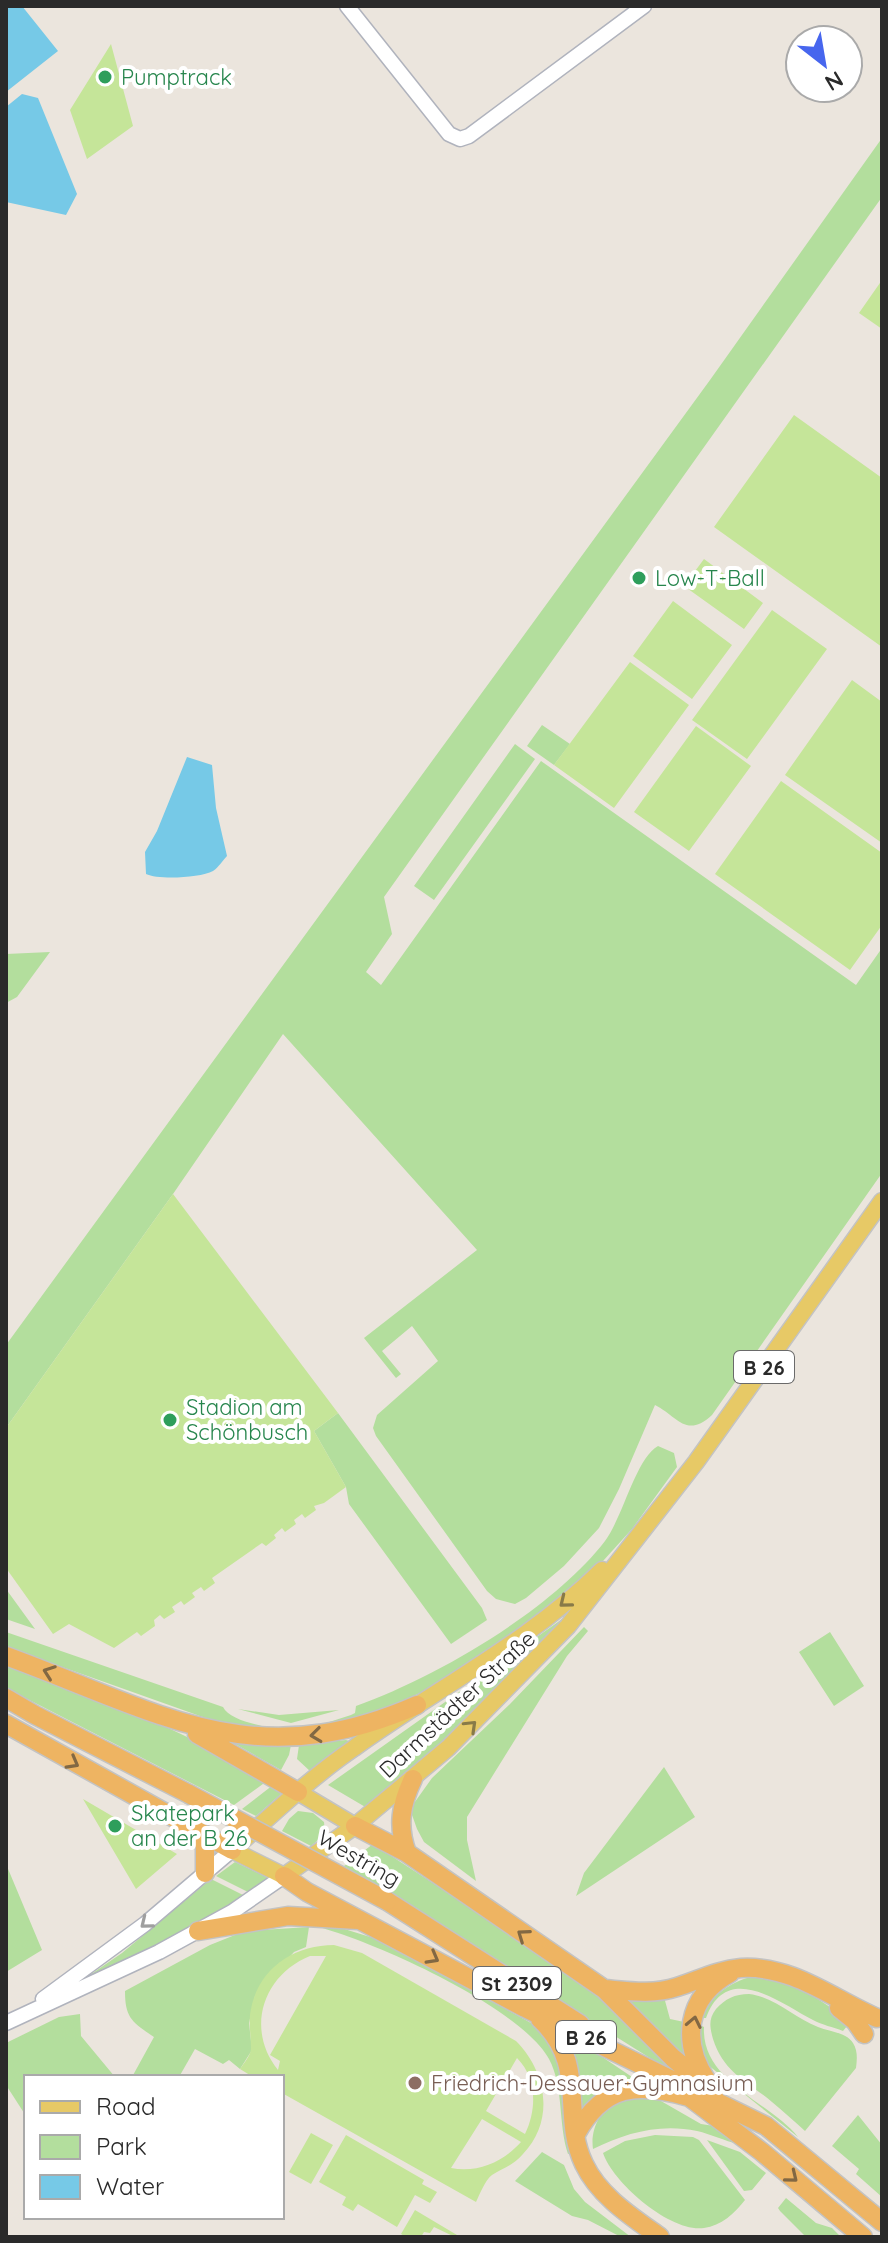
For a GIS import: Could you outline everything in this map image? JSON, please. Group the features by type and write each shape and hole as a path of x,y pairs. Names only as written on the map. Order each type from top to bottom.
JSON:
{"highway":[{"path":"6,1656 174,1721 252,1737 298,1737 366,1726 417,1705"},
{"name":"Westring","path":"6,1698 387,1901 646,2066 762,2152 863,2237"},
{"name":"Westring","path":"6,1705 35,1715"},
{"path":"174,1721 298,1792"},
{"path":"6,1724 232,1850"},
{"name":"B 26","path":"413,1779 400,1819 407,1853 604,1989 673,2058 716,2093"},
{"path":"355,1826 407,1853"},
{"path":"199,1833 205,1846 205,1873"},
{"path":"284,1876 307,1892 365,1921"},
{"path":"198,1931 288,1916 365,1921"},
{"name":"B 26","path":"365,1921 525,2008 646,2066"},
{"path":"734,2109 716,2093 694,2058 692,2020 711,1986 743,1968"},
{"path":"604,1989 666,1990 715,1973 743,1968 774,1971 817,1987 877,2018"},
{"path":"817,1987 855,2021 864,2034"},
{"path":"525,2008 543,2021 567,2060 576,2134 584,2164 620,2208 660,2237"},
{"name":"Westring","path":"646,2066 734,2109 778,2135 882,2222"},
{"path":"576,2134 592,2110 629,2088 659,2090 689,2097"}],"main road":[{"path":"347,6 449,134 460,139 469,136 644,6"},
{"name":"Darmstädter Straße","path":"13,2020 159,1952 248,1902 355,1826 413,1779 484,1714 553,1643 696,1462 882,1201"},
{"name":"Darmstädter Straße","path":"13,2020 113,1949 354,1748 532,1630 599,1573 642,1529"},
{"path":"298,1792 355,1826"},
{"path":"271,1816 272,1848 284,1876"},
{"path":"232,1850 284,1876"}],"green space":[{"name":"Pumptrack","path":"111,44 133,126 87,159 70,110"},
{"path":"882,138 882,197 384,897 392,934 366,972 381,985 541,761 856,985 882,948 882,1173 712,1415 703,1422 688,1425 655,1405 599,1528 564,1566 515,1604 496,1599 487,1591 373,1428 377,1415 438,1361 412,1326 382,1351 401,1374 396,1378 364,1338 477,1250 283,1034 6,1428 6,1345 710,380"},
{"path":"882,280 882,329 859,313"},
{"path":"794,415 882,478 882,647 714,527"},
{"path":"704,559 763,603 744,629 684,586"},
{"path":"673,601 732,645 692,699 633,656"},
{"path":"772,610 827,649 747,759 692,720"},
{"path":"630,662 689,705 614,808 554,765"},
{"path":"852,680 882,702 882,843 785,775"},
{"path":"542,725 570,744 554,765 527,746"},
{"path":"696,726 751,766 689,851 634,812"},
{"path":"515,744 535,759 434,900 414,886"},
{"path":"781,781 882,853 882,925 850,970 715,874"},
{"path":"50,952 17,997 6,1003 6,954"},
{"name":"Stadion am Schönbusch","path":"173,1194 338,1413 314,1431 346,1487 324,1503 314,1506 316,1510 305,1518 302,1514 294,1520 296,1524 285,1532 282,1528 266,1546 262,1543 212,1578 215,1583 204,1591 201,1587 192,1593 195,1597 184,1605 181,1601 172,1607 175,1612 164,1619 160,1615 154,1620 155,1626 141,1636 137,1632 114,1648 69,1624 53,1634 6,1568 6,1428"},
{"path":"338,1413 482,1608 487,1620 451,1644 349,1504 346,1487 314,1431"},
{"path":"658,1446 674,1453 677,1467 632,1529 603,1561 560,1600 453,1675 422,1692 361,1720 323,1724 351,1715 355,1713 356,1706 422,1678 456,1659 524,1616 555,1592 605,1541 636,1475"},
{"path":"6,1589 35,1629 6,1619"},
{"path":"565,1617 463,1729 367,1808 328,1785"},
{"path":"584,1627 588,1631 567,1656 467,1817 467,1840 476,1881 424,1842 411,1812 412,1806 432,1778 510,1704"},
{"path":"6,1632 223,1707 233,1717 285,1731 286,1734 214,1721 6,1647"},
{"path":"830,1632 864,1686 834,1706 799,1652"},
{"path":"6,1663 172,1730 267,1781 234,1805 6,1688"},
{"path":"238,1709 279,1715 339,1710 291,1723"},
{"path":"346,1740 348,1744 311,1772 297,1759 299,1745"},
{"path":"230,1741 291,1745 281,1770"},
{"path":"664,1767 695,1817 576,1896 584,1873"},
{"path":"273,1785 281,1794 256,1816 242,1809"},
{"name":"Skatepark an der B 26","path":"83,1799 177,1854 136,1889"},
{"path":"298,1811 313,1813 324,1822 325,1834 311,1846 282,1831"},
{"path":"373,1844 584,1982 680,2072 677,2075 344,1866"},
{"path":"235,1862 271,1879 252,1894 216,1876"},
{"path":"6,1864 42,1950 6,1972"},
{"path":"211,1879 247,1897 185,1933 68,1990 122,1953"},
{"path":"325,1923 383,1941 547,2032 560,2049 572,2153 568,2154 565,2142 554,2070 533,2039 507,2017 439,1976 366,1943 307,1924"},
{"path":"309,1927 306,1947 294,1952 255,1996 249,2023 252,2050 240,2069 229,2060 223,2064 195,2049 180,2075 133,2075 154,2037 131,2018 126,2007 125,1991 210,1945 245,1931"},
{"path":"334,1945 362,1953 516,2041 527,2053 535,2067 543,2097 540,2127 520,2158 489,2177 476,2202 284,2094 284,2075 250,2075 240,2069 251,2050 250,2014 255,1994 280,1962 305,1949","holes":["310,1956 326,1956 270,2055 280,2061 278,2070 268,2054 262,2038 264,2005 281,1976 294,1965","517,2058 524,2066 533,2094 532,2114 525,2134 486,2111","482,2119 521,2142 489,2164 471,2169 451,2168"]},
{"path":"747,1978 775,1980 789,1985 815,1997 851,2021 843,2031 816,2022 770,1997 740,1989 727,1991 715,2001 706,2018 702,2018 709,2004 720,1993"},
{"path":"749,1994 776,2003 818,2027 842,2034 855,2046 856,2068 805,2131 730,2068 713,2039 711,2020 719,2005 739,1995"},
{"path":"664,1997 670,2019 689,2023 690,2048 686,2058 627,2000"},
{"path":"80,2014 81,2036 113,2075 24,2075 24,2113 6,2085 6,2043 59,2017"},
{"path":"700,2025 704,2027 706,2046 725,2077 798,2137 708,2065 699,2039"},
{"path":"568,2034 641,2083 582,2116 579,2075 564,2037"},
{"path":"654,2097 701,2124 714,2126 739,2144 697,2131 670,2128 630,2134 593,2149 595,2127 607,2108 624,2099"},
{"path":"858,2115 882,2145 882,2197 856,2174 859,2169 832,2146"},
{"path":"311,2133 333,2145 311,2184 289,2172"},
{"path":"346,2135 424,2180 422,2184 437,2192 430,2203 415,2195 397,2227 358,2204 353,2211 342,2205 346,2197 319,2182"},
{"path":"655,2135 699,2140 745,2200 737,2210 716,2225 704,2228 676,2223 645,2204 618,2178 603,2153 625,2141"},
{"path":"707,2140 740,2152 766,2173 752,2190 744,2191"},
{"path":"542,2152 564,2165 574,2189 585,2202 631,2237 621,2237 588,2220 572,2216 515,2181"},
{"path":"786,2198 816,2223 832,2228 841,2237 806,2237 778,2208"},
{"path":"415,2210 457,2235 455,2237 434,2227 421,2237 406,2237 401,2234"}],"water":[{"path":"6,6 22,6 58,51 6,92"},
{"path":"22,94 38,98 77,194 66,215 6,202 6,107"},
{"path":"187,757 212,765 216,808 227,856 207,873 179,877 152,876 146,874 145,852 157,831"}],"place":[{"name":"Pumptrack","path":"105,77"},
{"name":"Low-T-Ball","path":"639,578"},
{"name":"Stadion am Schönbusch","path":"170,1420"},
{"name":"Skatepark an der B 26","path":"115,1826"},
{"name":"Friedrich-Dessauer-Gymnasium","path":"415,2083"}]}
